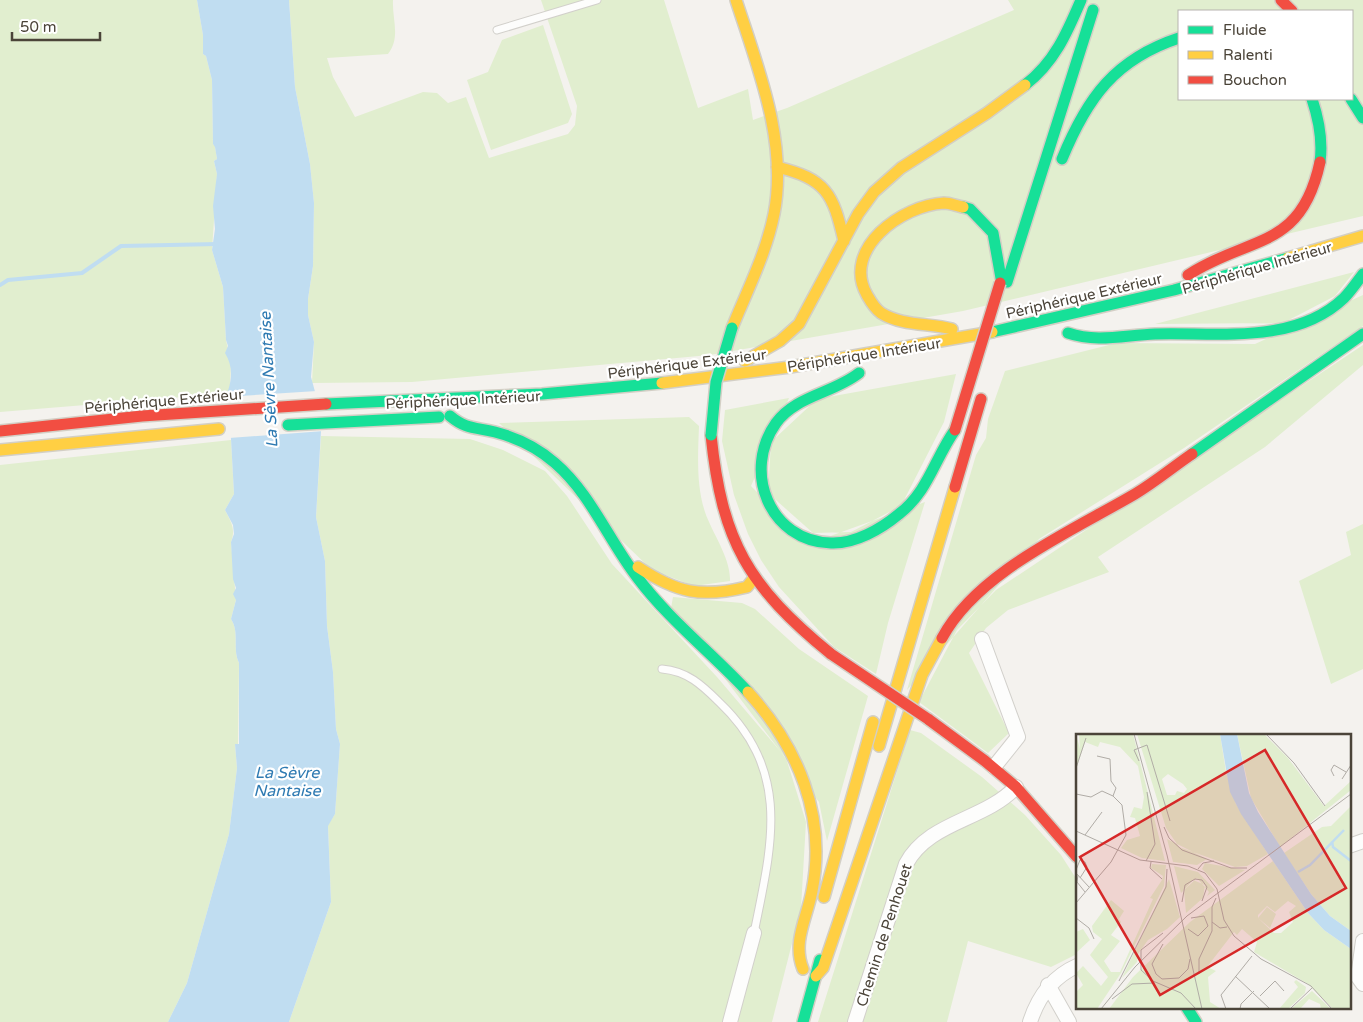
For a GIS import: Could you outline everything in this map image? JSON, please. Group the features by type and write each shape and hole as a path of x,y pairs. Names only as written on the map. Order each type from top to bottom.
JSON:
{"main road":[{"path":"736,0 764,93 777,167 777,193 770,231 732,328 716,382 711,434 716,484 726,525 737,550 754,578 797,628 830,654 928,719 994,767 1016,787 1054,828 1076,856"},
{"path":"745,361 776,345 789,336 799,324 866,202 886,180 987,112 1036,76 1051,60 1062,43 1082,0"},
{"path":"1281,0 1291,10"},
{"path":"940,481 955,430 1008,282 1046,160 1100,5"},
{"path":"1054,173 1100,5"},
{"path":"877,756 979,397 1008,282 1073,131 1098,89 1129,60 1157,45 1178,38"},
{"path":"1188,275 1199,267 1265,241 1284,227 1300,210 1314,186 1322,159 1322,131 1312,100"},
{"path":"1352,100 1363,118"},
{"path":"777,167 803,174 821,185 834,211 844,241"},
{"path":"952,329 939,324 913,323 891,317 874,306 867,298 860,277 862,261 868,247 880,232 906,214 923,206 943,203 964,206 984,219 994,234 1008,282"},
{"name":"Périphérique Extérieur","path":"0,431 173,414 477,398 643,385 812,364 970,337 1190,287 1321,250 1363,236"},
{"path":"792,354 952,329 1046,309 1188,275 1312,242 1321,250"},
{"path":"1094,327 1063,334 1091,339 1147,334 1254,334 1273,332 1300,324 1322,314 1336,305 1361,278"},
{"name":"Périphérique Intérieur","path":"962,354 993,347 1007,316"},
{"path":"816,976 823,968 922,675 949,624 978,592 1008,568 1138,492 1363,334"},
{"path":"643,385 672,371 773,357"},
{"name":"Périphérique Intérieur","path":"823,378 863,373 846,385 817,394 795,404 777,421 763,445 759,465 764,495 777,516 799,534 824,542 843,542 867,534 892,521 906,510 923,489 934,471 947,441 955,430"},
{"path":"702,394 726,391"},
{"path":"908,605 979,397"},
{"name":"Périphérique Intérieur","path":"278,425 476,415"},
{"path":"450,416 465,426 521,440 552,460 570,476 625,558 636,578 694,640 729,670 760,704 782,733 798,763 811,804 817,841 813,884 798,952 801,974 814,932"},
{"path":"0,450 229,428"},
{"path":"625,558 660,583 708,595 747,587 754,578"},
{"path":"819,912 886,676"},
{"path":"803,1022 850,851"},
{"path":"1188,1010 1196,1022"}],"street":[{"path":"982,639 1018,737 994,767"},
{"name":"Chemin de Penhouet","path":"855,1022 906,864 912,853 921,842 938,831 990,806 1016,787"},
{"path":"1350,846 1363,841"},
{"path":"730,1022 754,933"},
{"path":"1363,941 1358,977 1363,984"},
{"path":"1030,1022 1040,996 1048,985 1066,971 1076,966"},
{"path":"1048,985 1068,1022"}],"lane":[{"path":"498,30 597,0"},
{"path":"662,669 674,670 689,676 726,708 744,727 757,748 765,767 771,793 770,831 754,933"}],"green space":[{"path":"0,0 197,0 203,35 203,54 206,56 212,80 213,144 217,159 214,161 217,174 212,250 223,287 226,340 231,363 230,387 227,396 219,394 0,412"},
{"path":"289,0 393,0 395,35 392,48 388,54 327,58 333,77 355,117 423,92 437,93 448,103 466,97 489,158 568,134 575,125 577,106 541,0 664,0 698,108 748,89 753,120 787,108 1014,10 1008,0 1363,0 1363,216 963,311 710,355 412,382 312,383 314,342 308,315 308,299 313,266 314,203 310,164 295,87"},
{"path":"543,25 572,114 568,123 491,150 467,80 488,72 502,40"},
{"path":"1354,272 1335,296 1283,323 1155,324"},
{"path":"1363,295 1363,326 1184,448 1039,539 907,690 976,455 986,438 988,419 1005,371 1117,343 1255,344"},
{"path":"1363,345 1363,365 1265,447 1098,557 1109,572 1008,610 986,628 969,653 1009,733 988,753 919,702 957,630 996,590"},
{"path":"956,374 944,422 901,506 851,532 813,533 768,493 771,442 817,399"},
{"path":"789,398 751,486 808,544 925,502 888,623 876,674 834,647 779,587 761,560 748,534 734,495 722,441 725,410"},
{"path":"689,417 699,426 698,469 702,502 730,572 730,581 694,586 652,570 499,423"},
{"path":"321,436 470,439 503,450 545,471 567,496 612,564 717,677 786,758 806,822 801,908 772,1022 289,1022 331,902 328,825 335,814 340,744 336,729 333,672 327,626 325,561 316,517"},
{"path":"231,440 234,494 225,510 233,529 231,542 236,600 231,619 234,624 236,652 239,663 238,744 235,744 237,768 229,834 187,983 168,1022 0,1022 0,465"},
{"path":"1363,524 1363,669 1331,684 1299,581 1351,555 1346,532"},
{"path":"673,597 742,603 755,609 799,649 868,696 827,841 819,802 671,608"},
{"path":"910,730 921,733 982,777 1025,815 1061,855 1076,878 1076,954 1051,967 968,941 947,1022 818,1022"}],"water":[{"name":"La Sèvre Nantaise","path":"197,0 289,0 295,87 310,164 314,203 313,266 308,299 308,315 314,342 311,377 320,410 321,431 316,517 325,561 327,626 333,672 336,729 340,744 335,814 328,826 331,902 289,1022 168,1022 187,983 229,834 237,768 235,744 239,744 239,663 236,652 234,624 231,619 236,600 233,594 236,588 233,579 231,542 234,534 233,525 225,510 234,494 230,421 222,406 231,380 231,373 225,353 228,346 223,287 212,250 215,229 213,206 217,174 214,161 217,159 213,144 212,80 206,56 203,54 203,35"}],"pier":[{"path":"317,391 322,409 324,431 229,438 228,422 220,405 224,397"}],"waterway":[{"path":"0,285 8,280 82,273 121,246 218,244"}],"traffic: fast":[{"path":"1025,85 1044,67 1059,47 1081,0"},
{"path":"1007,282 1093,10"},
{"path":"1062,159 1082,117 1093,99 1120,69 1137,57 1178,38"},
{"path":"1312,100 1320,130 1320,162"},
{"path":"1352,100 1363,118"},
{"path":"963,207 970,209 993,233 1001,278"},
{"path":"992,332 1174,290 1288,258"},
{"path":"1068,333 1090,338 1111,338 1155,334 1229,334 1279,330 1303,323 1324,313 1344,298 1363,274"},
{"path":"711,435 716,382 732,328"},
{"path":"1192,454 1363,334"},
{"path":"859,373 849,380 793,407 776,423 766,442 762,462 762,482 768,500 777,517 791,530 809,539 840,543 858,538 884,525 899,514 917,496 955,430"},
{"path":"326,404 542,394 662,383"},
{"path":"450,416 467,426 520,440 542,453 568,475 649,593 748,692"},
{"path":"288,425 439,417"},
{"path":"803,1022 820,960"},
{"path":"1188,1010 1196,1022"}],"traffic: slow":[{"path":"732,328 756,272 771,229 777,187 777,160 768,105 736,0"},
{"path":"745,361 780,341 799,324 858,214 874,192 901,168 987,113 1025,85"},
{"path":"777,167 807,177 825,190 836,211 844,241"},
{"path":"952,329 898,320 881,313 867,295 861,278 862,262 869,246 880,232 894,221 928,206 949,203 963,207"},
{"path":"1288,258 1363,236"},
{"path":"662,383 790,367 992,332"},
{"path":"0,450 219,429"},
{"path":"879,746 955,487"},
{"path":"638,567 665,583 690,591 716,592 747,587 754,578"},
{"path":"816,976 823,968 922,675 942,638"},
{"path":"748,692 766,713 794,759 812,810 816,863 810,901 800,940 800,959 803,969"},
{"path":"824,897 873,722"}],"traffic: jam":[{"path":"1281,0 1291,10"},
{"path":"1188,275 1210,262 1270,237 1286,226 1300,212 1311,191 1320,162"},
{"path":"955,430 1000,283"},
{"path":"955,487 981,399"},
{"path":"0,431 142,416 326,404"},
{"path":"711,435 723,505 732,533 744,559 759,583 779,606 831,654"},
{"path":"942,638 958,614 978,593 1002,573 1055,538 1142,489 1192,454"},
{"path":"831,654 928,719"},
{"path":"928,719 985,761 1016,787 1076,856"}]}
